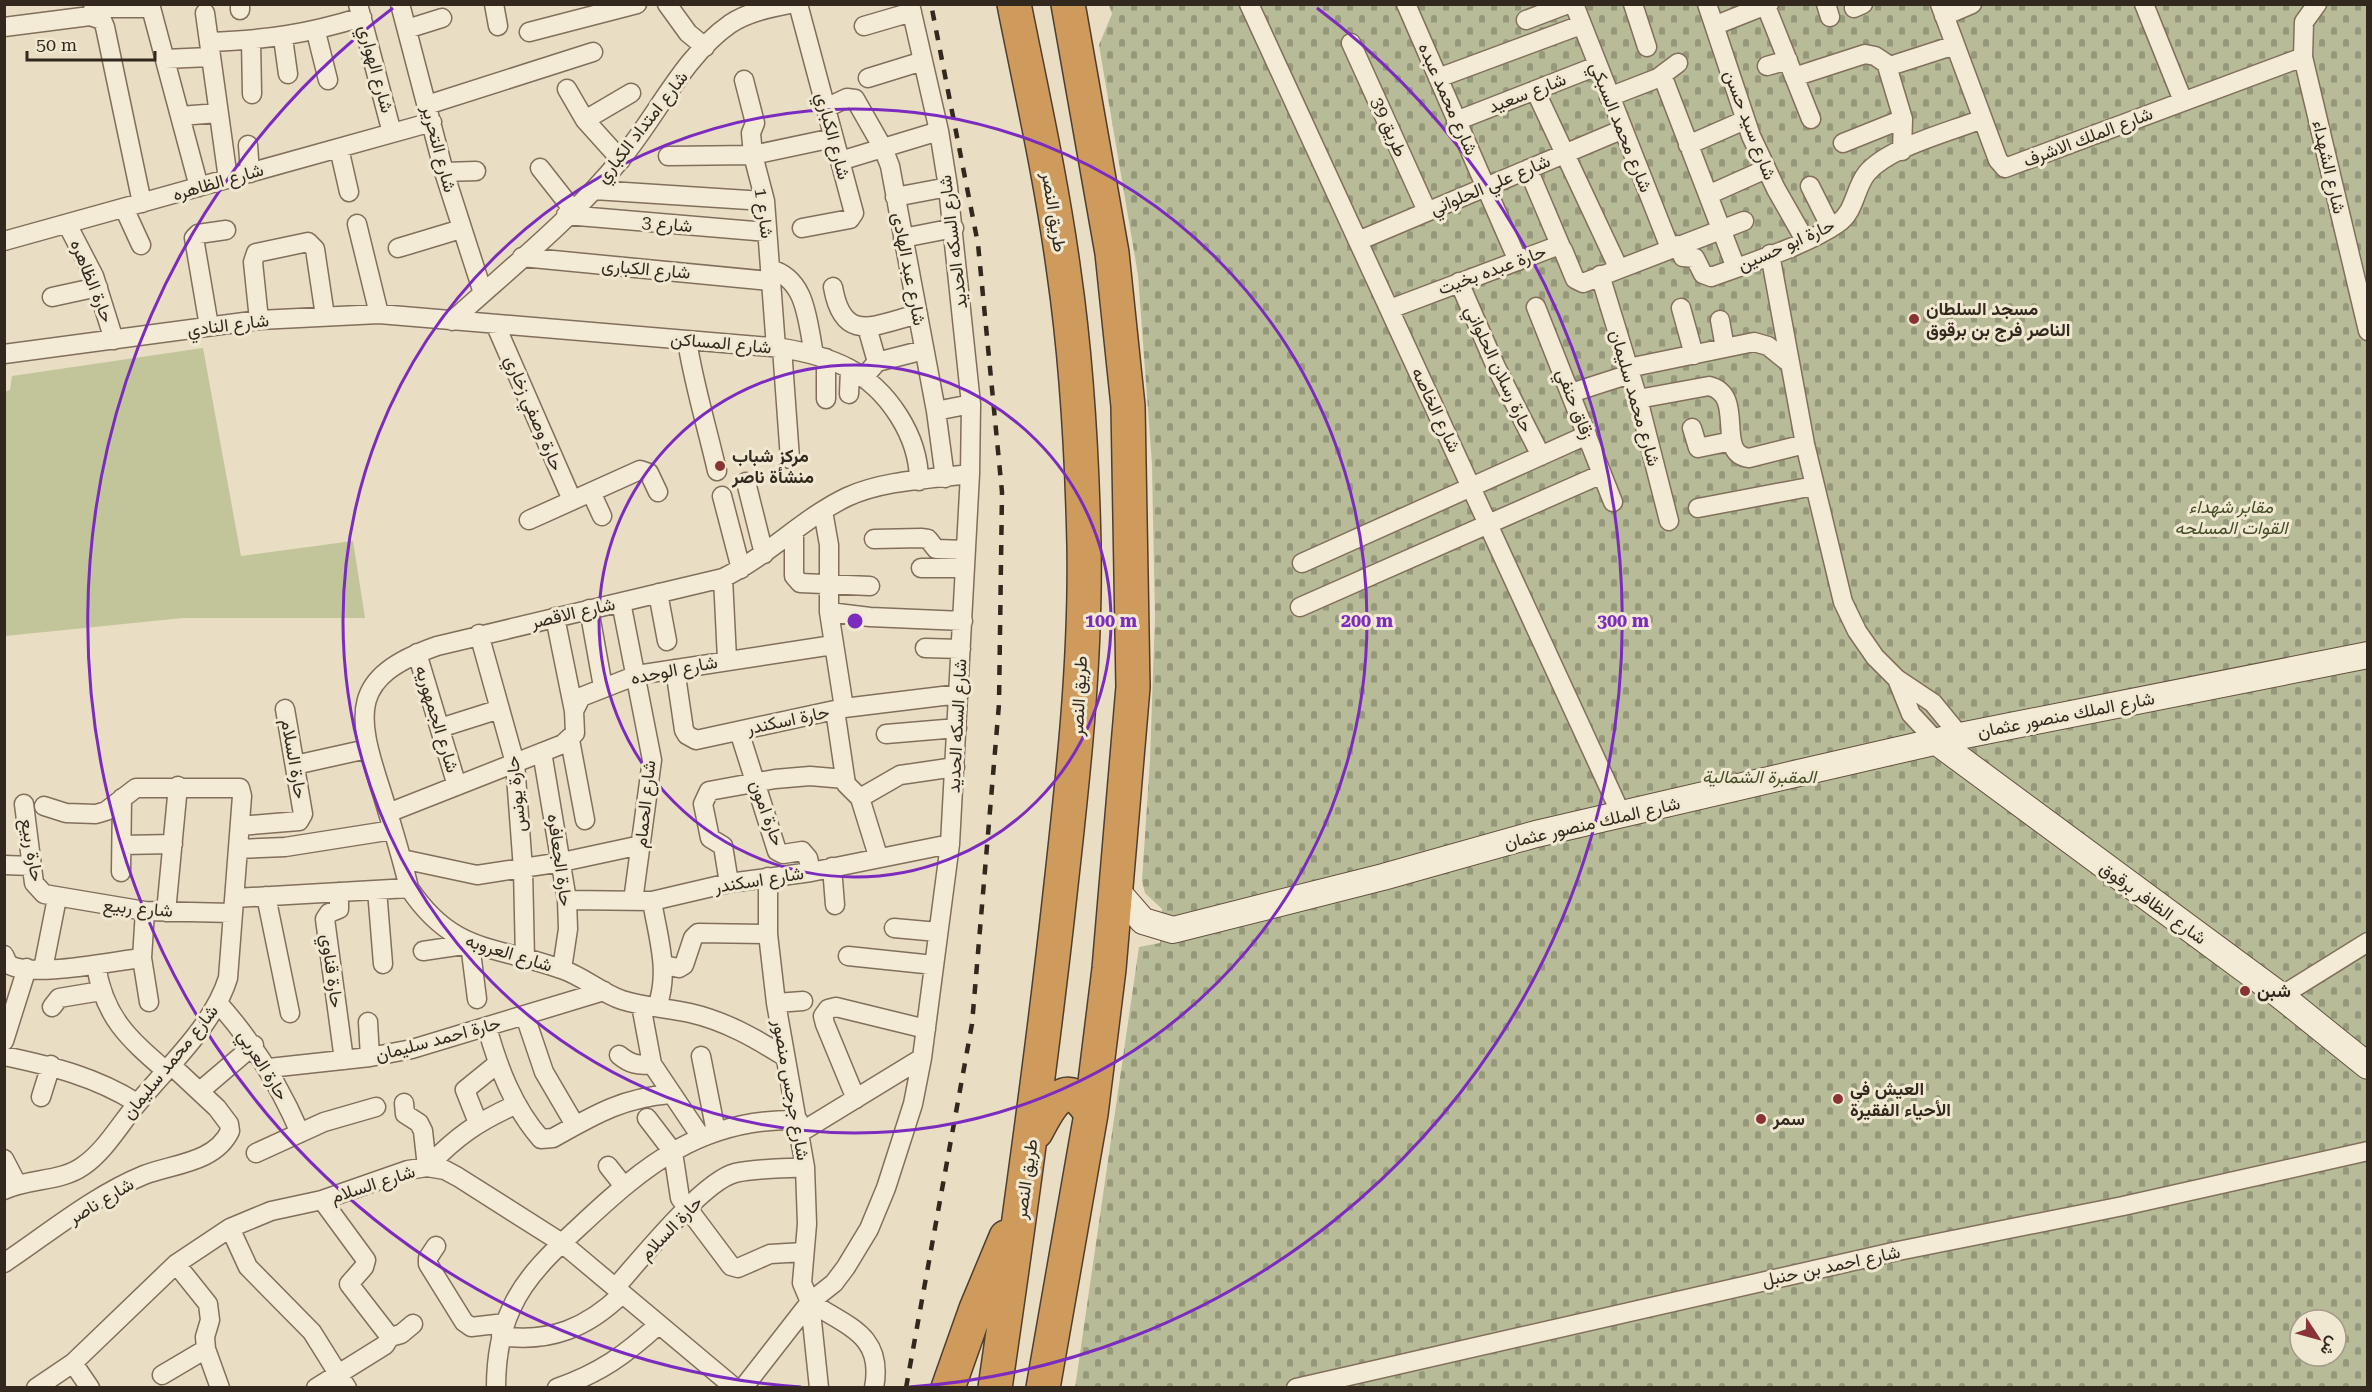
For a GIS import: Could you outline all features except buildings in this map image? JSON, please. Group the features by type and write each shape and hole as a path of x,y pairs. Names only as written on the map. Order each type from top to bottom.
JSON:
{"highway":[{"name":"طريق النصر","path":"995,1388 1032,1140 1078,733 1083,641 1081,457 1065,274 1050,183 1014,4"},
{"path":"1043,1388 1091,1114 1116,890 1133,687 1128,406 1112,253 1068,4"},
{"path":"1067,835 1078,844 1090,848 1098,847 1109,841 1120,822"},
{"path":"1032,1140 1052,1102 1059,1096 1076,1096 1083,1101 1091,1114"},
{"path":"948,1388 976,1309 1023,1197"}],"main road":[{"name":"شارع الملك منصور عثمان","path":"1116,890 1143,921 1173,930 1383,877 1536,834 1948,739 2367,655"},
{"name":"شارع الظافر برقوق","path":"1948,739 2367,1066"}],"street":[{"name":"شارع التحرير","path":"400,4 444,172 483,293"},
{"path":"494,4 498,26"},
{"path":"529,32 637,4"},
{"path":"667,4 688,33 705,47"},
{"name":"شارع امتداد الكباري","path":"452,321 594,190 621,160 705,47 731,24 763,9 790,4"},
{"name":"شارع الكباري","path":"798,4 854,213 853,217 802,228"},
{"name":"شارع الخاصه","path":"1250,4 1622,816"},
{"name":"شارع محمد عبده","path":"1406,4 1518,261"},
{"path":"1535,42 1523,12 1568,4"},
{"name":"شارع محمد السبكي","path":"1574,4 1622,130 1674,247"},
{"path":"1633,4 1647,47"},
{"name":"شارع سيد حسن","path":"1707,4 1716,25 1745,120 1766,169 1804,240"},
{"path":"1942,10 1972,4"},
{"path":"2144,4 2183,101"},
{"name":"شارع الشهداء","path":"2317,4 2304,22 2303,57 2367,331"},
{"path":"1716,25 1768,5 1811,119"},
{"path":"90,15 94,8 150,6 199,187"},
{"path":"864,26 911,8"},
{"name":"شارع السكه الحديد","path":"810,1302 834,1283 869,1229 901,1147 922,1058 950,844 970,474 970,404 954,228 948,187 939,131 911,8"},
{"name":"شارع الملك الاشرف","path":"1942,10 1998,160 2005,168 2303,57"},
{"path":"165,59 251,40 283,38 316,32 360,11"},
{"name":"شارع الهواري","path":"360,11 392,133"},
{"path":"206,13 228,179"},
{"path":"4,27 90,15 102,20 142,203"},
{"path":"407,29 442,18"},
{"path":"1438,78 1581,25"},
{"path":"316,32 328,80"},
{"path":"283,38 288,74"},
{"path":"251,40 252,94"},
{"name":"طريق 39","path":"1351,43 1427,212"},
{"path":"1887,66 1955,45"},
{"name":"شارع الظاهره","path":"4,241 392,133 429,113 593,52"},
{"path":"1794,77 1865,54 1875,56 1887,66 1903,119 1902,151"},
{"path":"1767,66 1788,60"},
{"path":"868,78 923,61"},
{"path":"1609,97 1658,78 1678,63"},
{"name":"شارع سعيد","path":"1456,121 1597,66"},
{"path":"1658,78 1665,82 1736,268"},
{"name":"شارع 1","path":"744,80 755,123 751,133 753,155 765,201 770,275 790,459"},
{"path":"567,89 585,120 621,160"},
{"path":"1535,90 1618,267"},
{"path":"585,120 631,93"},
{"name":"شارع عبد الهادى","path":"826,108 847,98 855,99 883,148 918,314 936,411 945,478"},
{"path":"180,116 218,113"},
{"path":"1843,143 1903,119"},
{"name":"حارة ابو حسين","path":"1674,247 1683,257 1697,259 1703,274 1708,277 1804,240 1831,228 1850,211 1861,184 1872,168 1902,151 1982,119"},
{"path":"1688,145 1745,120"},
{"name":"شارع علي الحلواني","path":"1358,241 1622,130"},
{"path":"840,161 939,131"},
{"path":"668,156 753,155 833,138"},
{"path":"248,145 250,173"},
{"path":"339,148 349,192"},
{"path":"540,168 569,213"},
{"path":"1528,169 1560,248"},
{"path":"1708,195 1766,169"},
{"path":"444,172 477,171"},
{"path":"1810,186 1831,228"},
{"path":"895,197 948,187"},
{"path":"594,190 765,201"},
{"path":"124,208 141,245"},
{"name":"شارع 3","path":"569,213 767,232"},
{"name":"حارة عبده بخيت","path":"1390,309 1554,247 1560,248 1579,282 1744,220"},
{"name":"حارة الظاهره","path":"67,224 81,246 98,287 114,340"},
{"path":"357,224 379,314"},
{"path":"903,238 954,228"},
{"path":"398,248 461,229"},
{"path":"209,326 194,238 198,234 226,231"},
{"path":"259,320 253,262 256,253 308,242 315,249 325,316"},
{"path":"1770,254 1804,444 1843,602 1863,639 1897,679 1933,702 1948,739"},
{"name":"شارع الكبارى","path":"522,257 770,275"},
{"path":"770,275 785,274 800,291 820,356 826,399"},
{"name":"شارع محمد سليمان","path":"1600,275 1638,399 1669,521"},
{"name":"حارة رسلان الحلواني","path":"1459,282 1496,367 1541,456"},
{"path":"52,297 98,287"},
{"path":"833,287 843,318 855,327 867,327 918,314"},
{"name":"زقاق حنفي","path":"1536,307 1613,502"},
{"path":"1681,308 1694,355"},
{"name":"شارع النادي","path":"4,354 259,320 379,314 452,321"},
{"path":"1720,320 1725,348"},
{"name":"شارع المساكن","path":"452,321 779,348 820,356 856,373 884,397 901,420 919,462 919,481"},
{"name":"حارة وصفي زخاري","path":"496,326 572,500"},
{"path":"867,327 877,362"},
{"path":"687,340 694,389 701,401 717,471"},
{"path":"1571,393 1629,371 1725,348 1761,343 1788,362"},
{"path":"849,394 856,373 877,362 924,350"},
{"path":"1638,399 1709,386 1716,388 1727,399 1732,441 1736,453 1749,458 1804,444"},
{"path":"936,411 970,404"},
{"path":"1692,428 1698,448 1732,441"},
{"path":"1302,563 1587,435"},
{"path":"529,520 643,470 649,473 658,492"},
{"name":"شارع الاقصر","path":"409,888 363,729 363,713 368,697 386,671 417,653 479,634 723,578 741,569 823,511 848,497 868,489 970,474"},
{"path":"1300,607 1602,474"},
{"path":"746,482 764,554"},
{"path":"1698,508 1814,486"},
{"path":"591,492 602,516"},
{"path":"722,495 741,569"},
{"path":"823,511 829,545 829,612 845,779 848,789 860,798 878,856"},
{"path":"795,532 796,580 805,583 870,586"},
{"path":"874,539 928,539 936,549 966,559"},
{"path":"921,568 966,559"},
{"path":"723,578 727,659"},
{"path":"658,593 667,641"},
{"name":"شارع الحمام","path":"621,602 652,760 633,901"},
{"path":"589,609 603,687"},
{"path":"829,612 870,618 963,621"},
{"path":"555,617 574,711 576,725 570,740 585,820"},
{"name":"حارة يونس","path":"479,634 515,763 523,869 525,959"},
{"name":"شارع الوحده","path":"574,711 581,697 637,675 727,659 832,645"},
{"path":"925,648 962,649"},
{"name":"شارع الجمهوريه","path":"417,653 457,786"},
{"name":"حارة اسكندر","path":"675,669 687,735 696,740 839,709 959,694"},
{"path":"1897,679 1911,714 1948,739"},
{"name":"حارة السلام","path":"240,826 298,821 303,814 285,709"},
{"path":"440,728 500,709"},
{"path":"886,734 957,728"},
{"name":"حارة امون","path":"739,731 777,850 783,854 802,851 808,858 810,872"},
{"path":"238,849 285,847 391,822 457,786 570,740"},
{"path":"295,765 367,749"},
{"name":"حارة الجعافره","path":"542,752 567,900 568,929 562,969"},
{"path":"860,798 900,775 955,767"},
{"path":"729,883 723,846 710,838 704,799 713,789 810,776 845,779"},
{"path":"44,806 66,813 96,814 106,811 136,788 178,786 166,912"},
{"name":"شارع محمد سليمان","path":"11,1187 72,1173 83,1166 103,1146 168,1068 218,1003 228,978 242,796 240,789 178,786"},
{"path":"121,872 122,798"},
{"name":"حارة ربيع","path":"24,804 34,883 51,896"},
{"path":"122,845 173,844"},
{"name":"شارع اسكندر","path":"567,900 652,901 729,883 810,872 878,856 950,844"},
{"path":"402,859 477,875 562,862 642,845"},
{"path":"4,866 32,866"},
{"path":"832,867 835,905"},
{"name":"شارع جرجس منصور","path":"768,877 768,934 776,1003 800,1126 805,1167 807,1224 802,1283 810,1302 819,1388"},
{"path":"234,905 266,896 409,888"},
{"name":"شارع العروبه","path":"409,888 424,911 445,930 470,944 562,969 604,991 649,1006 690,1013 723,1023 753,1037 785,1058"},
{"path":"377,890 383,964"},
{"name":"حارة قناوي","path":"339,892 339,909 329,913 325,918 344,1060"},
{"path":"4,1041 35,969 51,896"},
{"name":"شارع ربيع","path":"51,896 145,911 166,912 234,905"},
{"path":"266,896 290,1013"},
{"path":"652,901 663,965 664,987 649,1006 652,1064 670,1094 708,1135"},
{"path":"145,911 142,958 150,1002"},
{"path":"894,928 939,932"},
{"path":"663,965 679,968 684,965 693,938 698,933 768,934"},
{"path":"2280,996 2367,942"},
{"path":"423,951 470,944 477,999"},
{"path":"4,955 8,964 14,968 35,969 96,965 142,958"},
{"path":"848,956 934,965"},
{"path":"96,965 101,991 118,1025 132,1042 200,1091 254,1045"},
{"path":"52,1007 59,998 101,991"},
{"name":"حارة احمد سليمان","path":"269,1068 370,1057 445,1041 604,991"},
{"path":"776,1003 803,1001"},
{"name":"حارة العربي","path":"218,1003 254,1045 269,1068 300,1133"},
{"path":"856,1099 825,1024 823,1016 828,1009 836,1007 926,1029"},
{"path":"525,1016 544,1072 575,1125"},
{"path":"368,1022 370,1057"},
{"path":"487,1027 498,1064 517,1104 541,1139 547,1140 620,1102 645,1096 670,1094"},
{"path":"619,1055 634,1065 652,1064"},
{"path":"4,1056 51,1065 113,1088 137,1103"},
{"path":"701,1056 708,1135"},
{"path":"496,1388 503,1329 524,1285 562,1243 623,1185 673,1152 708,1135 749,1122 800,1126 856,1099 922,1058"},
{"path":"478,1123 465,1090 498,1064"},
{"path":"41,1097 51,1065"},
{"name":"شارع ناصر","path":"4,1263 112,1190 212,1151 230,1131 225,1117 200,1091"},
{"path":"404,1103 405,1114 419,1123 426,1139 427,1167"},
{"path":"427,1167 453,1140 478,1123 517,1104"},
{"path":"256,1154 343,1116 376,1107"},
{"path":"647,1118 673,1152 677,1186 686,1208 733,1268 738,1268 765,1255 804,1252"},
{"name":"شارع احمد بن حنبل","path":"1296,1388 1893,1252 2123,1206 2367,1151"},
{"path":"4,1159 11,1187"},
{"path":"608,1166 623,1185"},
{"name":"شارع السلام","path":"36,1388 73,1363 176,1264 230,1228 271,1211 322,1200 389,1175 427,1167 445,1170 458,1177 562,1243 735,1388"},
{"name":"حارة السلام","path":"436,1246 428,1258 428,1264 464,1322 471,1327 503,1329 535,1338 559,1334 583,1325 604,1311 686,1208 722,1179 735,1173 805,1167"},
{"path":"322,1200 366,1260 364,1267 349,1284 390,1337"},
{"path":"230,1228 248,1267 301,1319 343,1380"},
{"path":"176,1264 208,1304 210,1320 205,1338 206,1349 220,1388"},
{"path":"743,1388 810,1302"},
{"path":"760,1388 810,1302"},
{"path":"810,1302 861,1335 872,1347 878,1362 874,1388"},
{"path":"316,1388 343,1380 385,1345 390,1337 401,1334 413,1324"},
{"path":"557,1388 586,1378 625,1355 658,1325"},
{"path":"162,1375 206,1349"},
{"path":"73,1363 90,1388"}],"green space":[{"name":"المقبرة الشمالية","path":"1109,5 2367,5 2367,1387 1075,1388 1139,947 1160,943 1162,909 1145,893 1142,881 1150,760 1155,617 1152,464 1138,275 1099,45 1112,14"},
{"path":"203,348 241,556 353,541 365,618 183,618 5,636 4,392 10,390 12,376"}],"railway":[{"path":"906,1388 972,1024 999,704 1002,492 978,244 931,4"}],"place":[{"name":"مسجد السلطان الناصر فرج بن برقوق","path":"1914,319"},
{"name":"مركز شباب منشأة ناصر","path":"720,466"},
{"name":"شبن","path":"2245,991"},
{"name":"العيش في الأحياء الفقيرة","path":"1838,1099"},
{"name":"سمر","path":"1761,1119"}],"park label":[{"name":"مقابر شهداء القوات المسلحه","path":"2231,517"}]}
